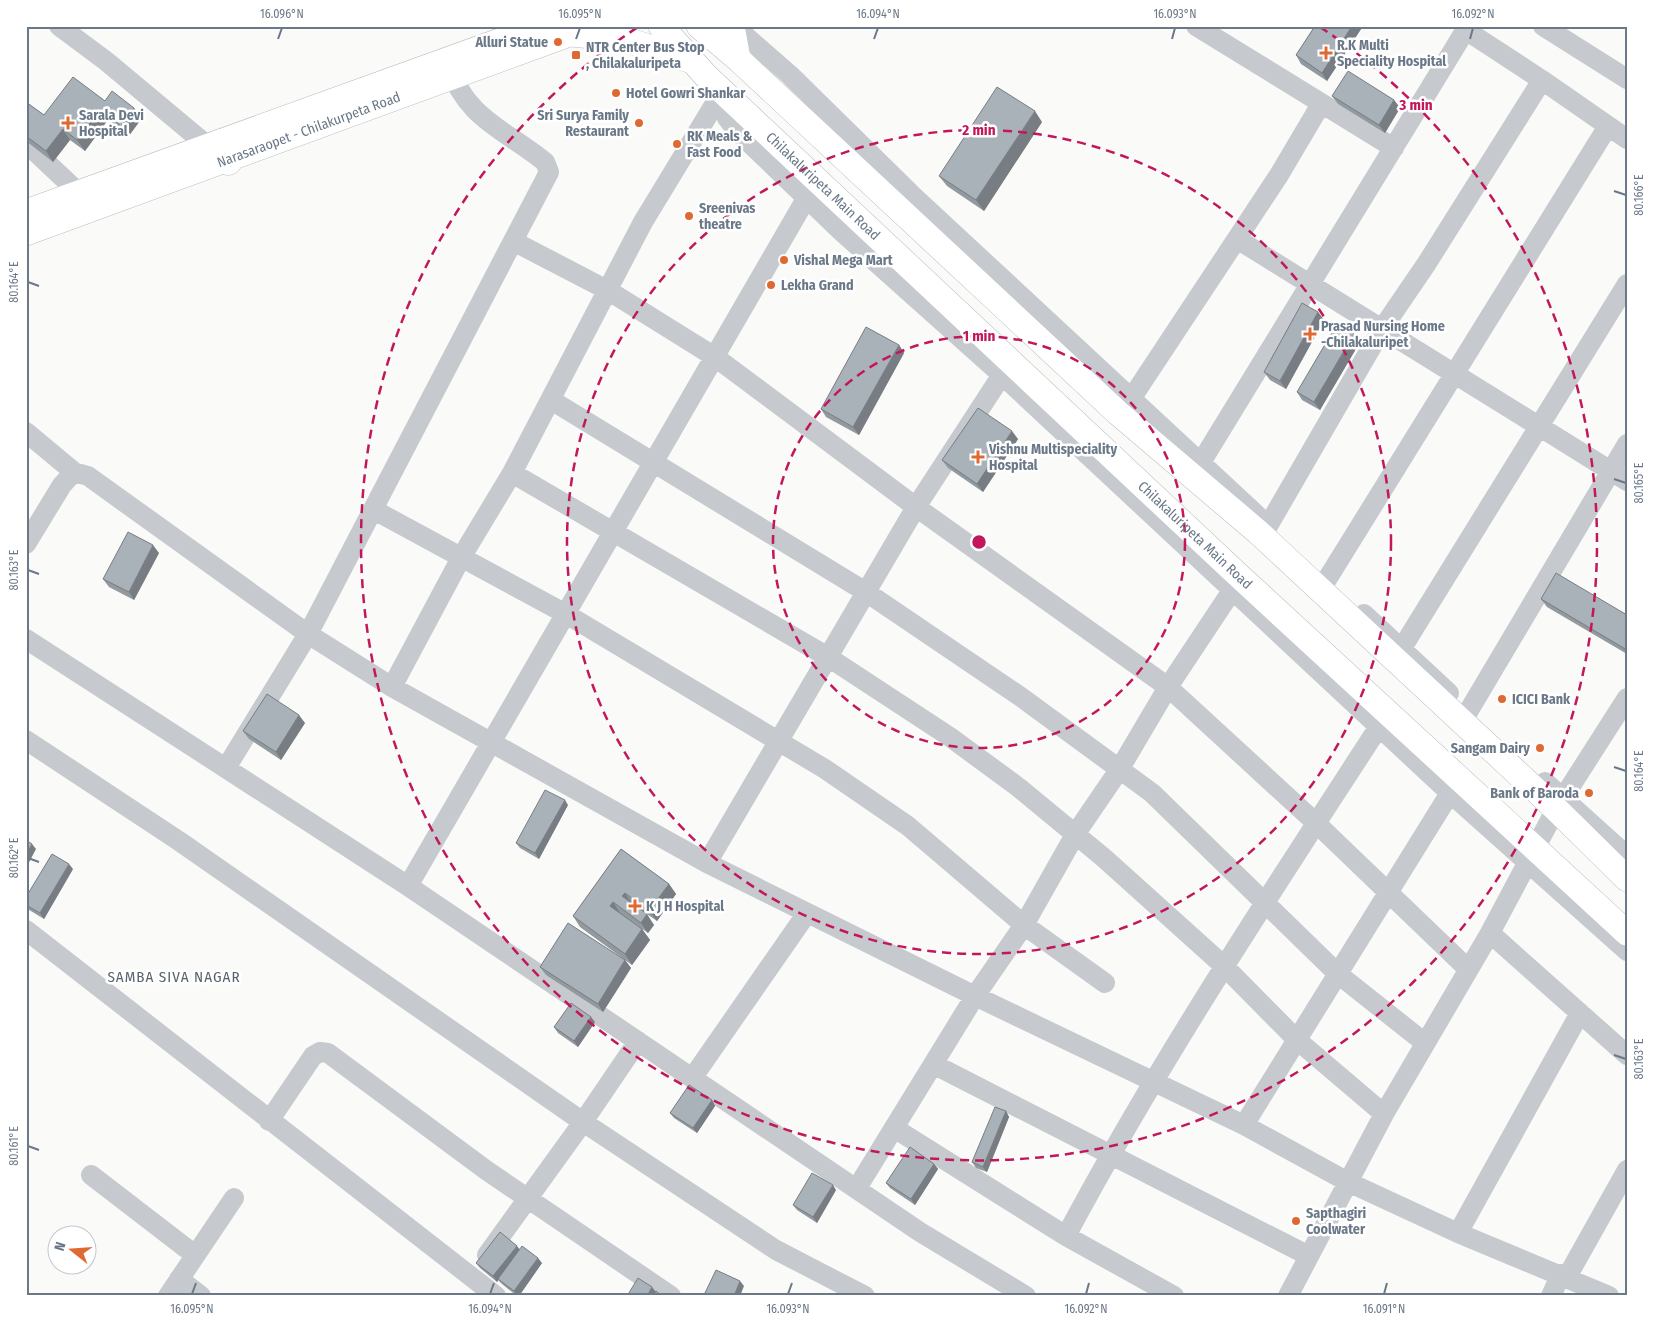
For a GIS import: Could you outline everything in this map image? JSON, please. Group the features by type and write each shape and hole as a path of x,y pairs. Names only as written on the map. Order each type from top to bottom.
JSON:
{"main road":[{"name":"Narasaraopet - Chilakurpeta Road","path":"450,69 522,30 541,26"},
{"name":"Chilakaluripeta Main Road","path":"662,26 720,90 1006,369 1532,857 1627,933"},
{"path":"699,26 738,58 1118,413 1258,532 1559,804 1627,879"},
{"path":"733,26 738,58"},
{"name":"Narasaraopet - Chilakurpeta Road","path":"26,212 79,193 219,150 450,69 580,30"},
{"path":"580,30 624,39 692,61"},
{"name":"Narasaraopet - Chilakurpeta Road","path":"26,233 219,150"}],"street":[{"path":"60,26 219,150"},
{"path":"733,26 790,75 910,193 1326,581 1402,648 1559,804 1627,856"},
{"path":"1196,26 1394,148"},
{"path":"1543,26 1627,79"},
{"path":"1200,464 1308,284 1468,29 1627,139"},
{"path":"226,768 308,634 548,172 548,166 536,155 471,108 450,69"},
{"path":"1268,526 1382,329 1427,263 1542,80"},
{"path":"720,90 727,118 738,131 850,239 1006,369 1233,589 1380,725 1450,793 1532,857 1627,951"},
{"path":"392,687 462,556 512,473 609,291 643,222 720,90"},
{"path":"1131,399 1237,239 1321,104"},
{"path":"1326,581 1608,126"},
{"path":"26,143 79,193"},
{"path":"408,886 807,197"},
{"path":"1237,239 1619,476"},
{"path":"513,241 609,291 715,356 916,507 1168,687 1316,823 1468,969"},
{"path":"1402,648 1627,284"},
{"path":"707,863 916,507 1006,369"},
{"path":"551,400 866,592 1021,697 1152,794 1338,974 1425,1043"},
{"path":"26,432 74,472 88,476 308,634 392,687 707,863 975,996 1244,1124 1348,1182 1458,1233 1609,1296"},
{"path":"1468,712 1619,476 1627,444"},
{"path":"26,544 62,485 74,472"},
{"path":"512,473 828,657 950,738 1076,833 1224,966 1297,1040 1384,1114"},
{"path":"374,510 566,614 779,740 908,826 1024,924 1105,983"},
{"path":"857,1188 975,996 1024,924 1076,833 1119,770 1168,687 1233,589"},
{"path":"26,639 408,886 920,1232 1026,1296"},
{"path":"1288,1296 1384,1114 1490,933 1559,804 1627,698"},
{"path":"1066,1236 1109,1155 1224,966 1380,725"},
{"path":"26,740 179,841 584,1122 833,1289 865,1296"},
{"path":"1244,1124 1450,793"},
{"path":"693,1077 807,913"},
{"path":"26,930 496,1296"},
{"path":"1490,933 1627,1055"},
{"path":"1458,1233 1580,1013"},
{"path":"470,1277 584,1122 638,1041"},
{"path":"269,1121 313,1056 320,1052 328,1053 528,1199 671,1296"},
{"path":"933,1064 1309,1256"},
{"path":"894,1128 1066,1236 1174,1296"},
{"path":"1551,1296 1627,1170"},
{"path":"91,1175 195,1255"},
{"path":"168,1296 234,1198"},
{"path":"179,1279 201,1296"}],"building":[{"path":"1315,26 1352,26 1322,73 1296,55"},
{"path":"1348,71 1394,100 1379,125 1332,96"},
{"path":"73,77 105,101 112,91 134,108 121,126 100,110 77,140 63,129 46,151 26,136 26,102 44,115"},
{"path":"997,87 1035,111 976,200 939,176"},
{"path":"1302,303 1318,312 1280,381 1264,372"},
{"path":"1337,324 1354,334 1314,402 1297,392"},
{"path":"866,327 899,345 853,427 821,409"},
{"path":"978,408 1012,431 977,484 942,460"},
{"path":"128,532 153,545 129,592 103,579"},
{"path":"1556,573 1627,615 1627,650 1541,599"},
{"path":"267,694 299,715 276,752 243,731"},
{"path":"545,790 565,800 535,853 516,843"},
{"path":"26,840 32,844 26,855"},
{"path":"621,849 669,884 649,911 625,893 622,896 647,914 641,923 613,902 610,906 642,929 625,954 573,916"},
{"path":"52,854 69,864 40,913 26,905 26,897"},
{"path":"568,923 625,960 598,1004 540,967"},
{"path":"571,1003 591,1017 574,1041 554,1027"},
{"path":"689,1085 712,1100 693,1128 670,1113"},
{"path":"995,1107 1006,1111 983,1167 972,1162"},
{"path":"910,1147 934,1164 911,1199 886,1183"},
{"path":"812,1173 833,1185 813,1217 793,1205"},
{"path":"500,1232 517,1246 493,1276 476,1263"},
{"path":"522,1246 538,1258 514,1291 498,1279"},
{"path":"716,1270 740,1281 734,1296 704,1295"},
{"path":"638,1278 652,1287 647,1296 627,1296"},
{"path":"656,1291 662,1296 653,1296"}],"place":[{"name":"Alluri Statue","path":"558,42"},
{"name":"R.K Multi Speciality Hospital","path":"1326,53"},
{"name":"NTR Center Bus Stop , Chilakaluripeta","path":"576,55"},
{"name":"Hotel Gowri Shankar","path":"616,93"},
{"name":"Sarala Devi Hospital","path":"68,123"},
{"name":"Sri Surya Family Restaurant","path":"639,123"},
{"name":"RK Meals & Fast Food","path":"677,144"},
{"name":"Sreenivas theatre","path":"689,216"},
{"name":"Vishal Mega Mart","path":"784,260"},
{"name":"Lekha Grand","path":"771,285"},
{"name":"Prasad Nursing Home -Chilakaluripet","path":"1310,334"},
{"name":"Vishnu Multispeciality Hospital","path":"978,457"},
{"name":"ICICI Bank","path":"1502,699"},
{"name":"Sangam Dairy","path":"1540,748"},
{"name":"Bank of Baroda","path":"1589,793"},
{"name":"K J H Hospital","path":"635,906"},
{"name":"Sapthagiri Coolwater","path":"1296,1221"}],"district":[{"name":"SAMBA SIVA NAGAR","path":"174,977"}]}
